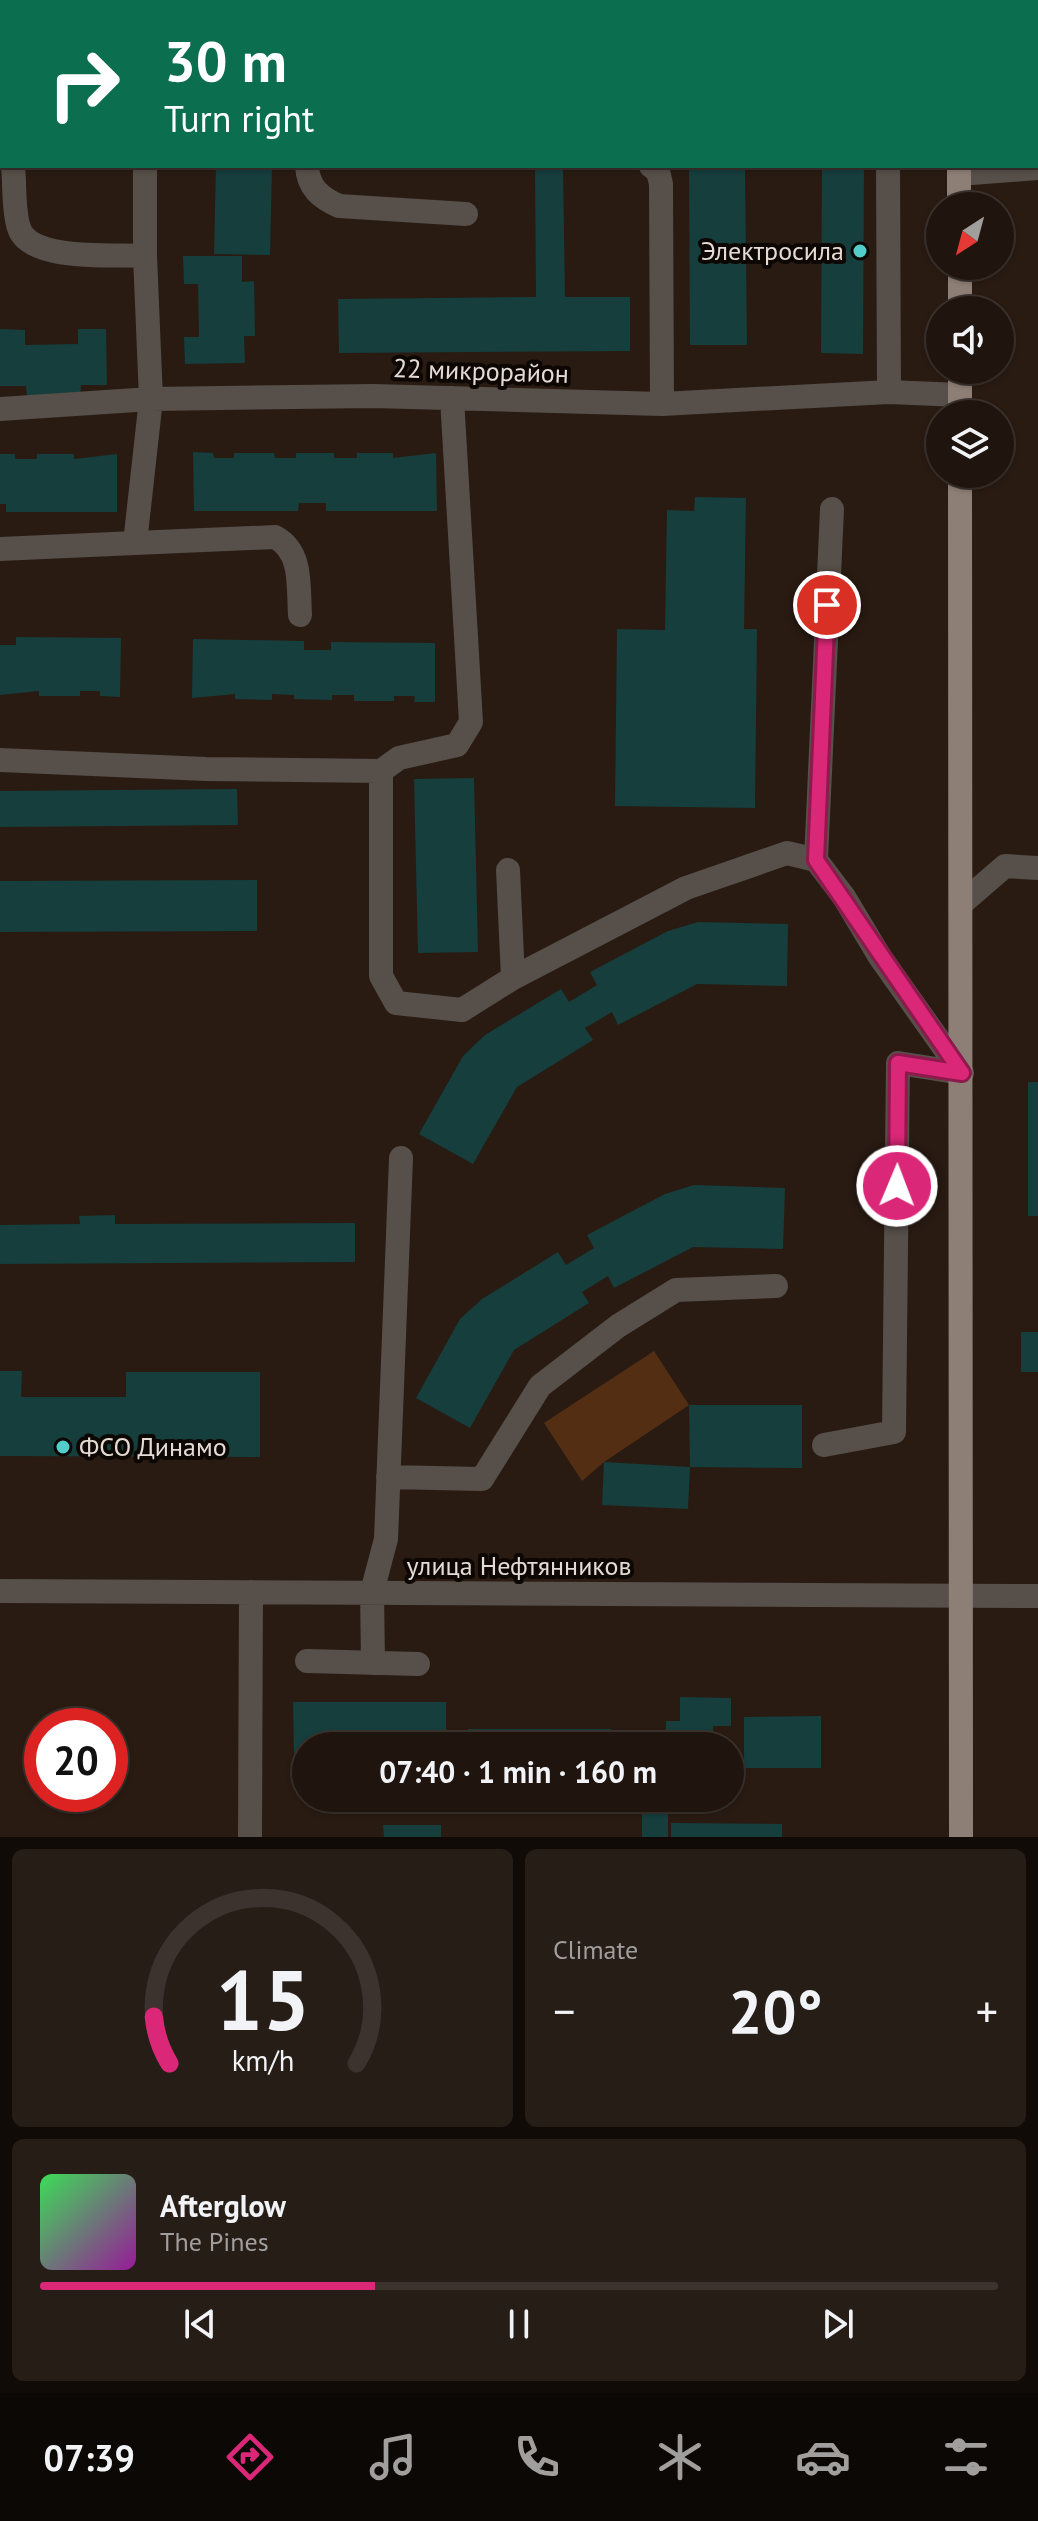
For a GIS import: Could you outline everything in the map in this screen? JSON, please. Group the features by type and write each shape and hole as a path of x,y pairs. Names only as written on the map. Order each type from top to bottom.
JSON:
{"main road":[{"path":"959,170 959,192"},
{"path":"960,488 961,1837"}],"street":[{"path":"816,0 830,0"},
{"path":"13,168 19,228 29,244 46,251 145,256"},
{"path":"135,543 151,399 145,168"},
{"path":"307,168 308,178 320,197 339,206 466,214"},
{"path":"654,168 658,171 661,184 662,404"},
{"path":"888,168 889,392"},
{"path":"959,170 1038,168"},
{"name":"22 микрорайон","path":"0,409 151,399 452,398 662,404 889,392 936,400"},
{"path":"0,760 206,769 381,771 399,758 457,745 471,722 452,398"},
{"path":"832,509 816,860 962,1073"},
{"path":"0,549 275,537 288,544 295,555 300,615"},
{"path":"381,771 381,976 396,1003 462,1010 513,978 686,888 787,853 816,860"},
{"path":"961,904 1005,866 1038,868"},
{"path":"508,870 513,978"},
{"path":"824,1445 894,1432 898,1063 962,1073"},
{"path":"373,1663 372,1592 386,1539 401,1158"},
{"path":"388,1477 482,1479 540,1386 618,1326 676,1290 776,1286"},
{"name":"улица Нефтянников","path":"0,1591 1038,1596"},
{"path":"250,1837 251,1592"},
{"path":"307,1661 418,1664"}],"shaded area":[{"path":"654,1351 689,1405 604,1462 582,1481 544,1423"}],"building":[{"path":"216,168 272,168 270,255 214,254"},
{"path":"535,168 563,168 565,297 630,297 630,351 339,353 338,299 536,297"},
{"path":"689,168 745,168 747,345 690,345"},
{"path":"822,168 864,168 863,354 821,353"},
{"path":"183,256 242,256 242,282 254,281 255,336 244,336 245,363 185,364 184,337 199,337 198,284 184,284"},
{"path":"0,329 25,330 25,345 78,344 78,329 106,329 107,385 81,385 80,399 27,400 26,386 0,386"},
{"path":"193,452 213,453 214,458 234,458 234,453 274,453 275,458 296,458 296,453 334,453 334,458 357,458 357,453 393,453 393,458 436,453 437,511 326,511 326,503 299,503 298,511 194,511"},
{"path":"0,454 15,454 15,459 37,459 37,454 74,454 74,459 117,454 117,512 6,512 6,504 0,504"},
{"path":"695,497 746,498 744,629 757,629 755,808 615,806 617,629 665,630 667,510 694,511"},
{"path":"16,637 121,638 120,697 100,696 100,691 80,691 80,696 39,696 39,691 0,695 0,645 16,645"},
{"path":"193,639 304,641 304,650 331,650 331,642 435,643 435,702 414,702 415,696 394,696 394,701 354,701 354,695 332,695 332,700 294,699 294,695 272,694 272,700 235,699 235,694 192,698"},
{"path":"474,778 478,952 418,953 414,779"},
{"path":"237,789 238,825 0,827 0,791"},
{"path":"257,880 257,931 0,932 0,881"},
{"path":"698,922 788,924 787,986 697,984 618,1025 612,1012 585,1028 593,1040 517,1087 473,1164 419,1134 463,1056 485,1035 561,989 569,1002 597,985 590,972 668,931"},
{"path":"1028,1082 1038,1082 1038,1216 1028,1216"},
{"path":"694,1185 785,1188 783,1249 693,1247 614,1288 608,1276 582,1292 589,1303 514,1350 470,1428 416,1398 460,1319 482,1299 558,1252 566,1265 594,1248 587,1235 665,1194"},
{"path":"115,1215 115,1224 355,1223 355,1262 0,1264 0,1225 80,1224 79,1216"},
{"path":"1021,1332 1038,1332 1038,1372 1021,1372"},
{"path":"0,1371 22,1371 21,1397 126,1397 126,1372 260,1372 260,1457 0,1456"},
{"path":"689,1405 802,1405 802,1468 690,1467"},
{"path":"604,1462 690,1467 688,1509 602,1505"},
{"path":"680,1697 731,1698 731,1726 713,1726 713,1732 666,1732 666,1721 680,1721"},
{"path":"293,1702 446,1702 446,1732 294,1732"},
{"path":"821,1716 821,1768 744,1768 744,1717"},
{"path":"468,1729 611,1729 611,1732 468,1732"},
{"path":"642,1812 668,1812 668,1837 642,1837"},
{"path":"671,1823 782,1824 782,1837 671,1837"},
{"path":"383,1825 441,1825 441,1837 384,1837"}],"place":[{"name":"Электросила","path":"860,251"},
{"name":"ФСО Динамо","path":"63,1447"}],"route":[{"path":"827,605 816,860 962,1073 898,1063 897,1186"}]}
